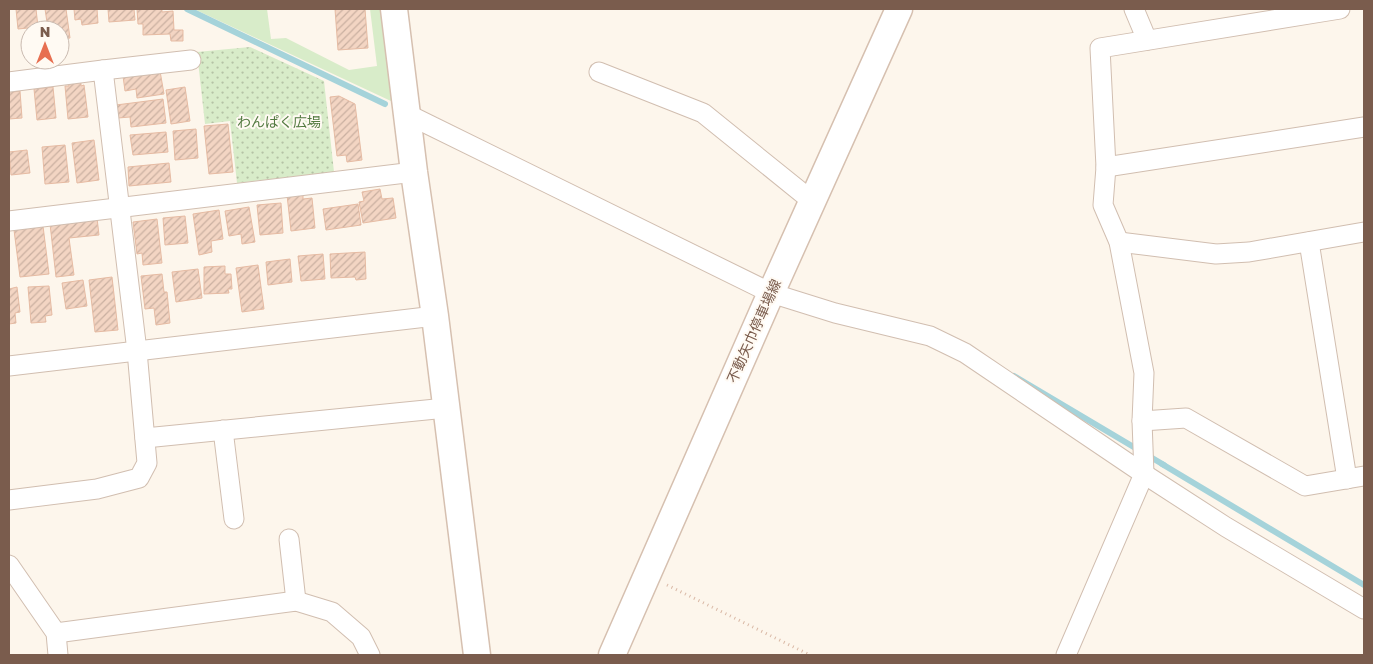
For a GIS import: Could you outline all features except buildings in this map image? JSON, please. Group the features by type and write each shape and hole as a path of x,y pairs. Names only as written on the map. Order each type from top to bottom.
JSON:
{"main road":[{"path":"394,9 406,114 435,316 477,655"},
{"name":"不動矢巾停車場線","path":"612,655 771,293 899,9"}],"street":[{"path":"1134,9 1147,40"},
{"path":"1066,655 1143,460 1144,373 1119,242 1103,206 1106,168 1100,48 1331,10"},
{"path":"9,82 191,60"},
{"path":"9,500 98,488 139,478 147,463 137,351 103,70"},
{"path":"599,72 703,113 812,201"},
{"path":"406,114 771,293 835,313 930,336 965,353 1143,460 1226,526 1364,609"},
{"path":"1106,168 1364,127"},
{"path":"9,221 414,172"},
{"path":"1119,242 1216,254 1249,252 1364,232"},
{"path":"1142,422 1186,418 1305,486 1356,477 1309,242"},
{"path":"9,366 435,316"},
{"path":"144,438 446,408"},
{"path":"223,430 234,519"},
{"path":"289,539 296,601"},
{"path":"9,565 56,633 58,655"},
{"path":"56,633 296,601 332,612 361,638 370,655"}],"path":[{"path":"647,576 810,655"}],"green space":[{"path":"194,9 267,9 271,39 286,38 349,70 377,66 370,9 381,9 393,102"},
{"name":"わんぱく広場","path":"250,47 324,81 334,172 237,183 230,121 205,124 197,52"}],"waterway":[{"path":"187,9 385,104"},
{"path":"1014,376 1164,465"},
{"path":"1162,464 1364,585"}]}
